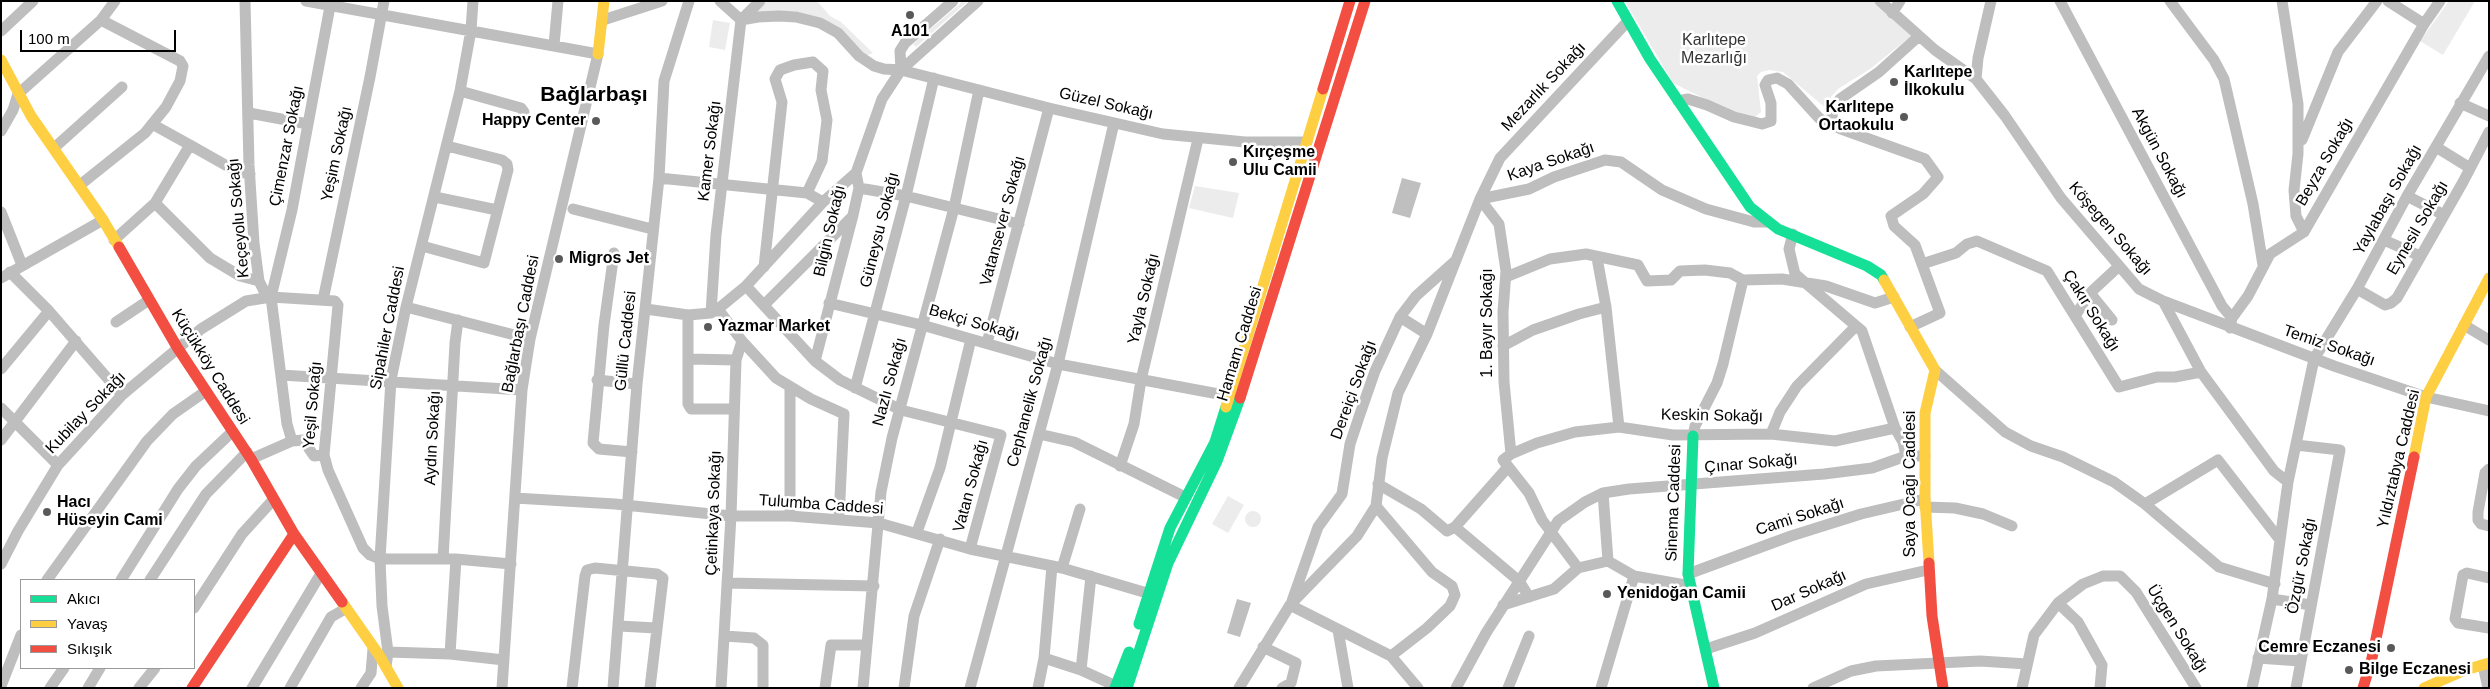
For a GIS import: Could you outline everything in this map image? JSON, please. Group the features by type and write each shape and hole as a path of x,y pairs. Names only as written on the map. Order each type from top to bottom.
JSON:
{"main road":[{"name":"Bağlarbaşı Caddesi","path":"598,54 604,1"},
{"name":"Hamam Caddesi","path":"1119,687 1152,594 1217,461 1307,142 1350,1"},
{"name":"Hamam Caddesi","path":"1152,594 1167,537 1185,497 1215,442 1234,398 1320,144 1365,1"},
{"path":"1617,1 1650,59 1750,206 1778,229 1867,266 1881,275 1935,370"},
{"name":"Küçükköy Caddesi","path":"1,60 18,94 102,220 177,347 249,456 294,534 320,575 386,667 395,683"},
{"path":"1317,110 1330,113"},
{"path":"1307,142 1320,144"},
{"name":"Yıldıztabya Caddesi","path":"2363,688 2372,658 2426,397 2489,278"},
{"name":"Saya Ocağı Caddesi","path":"1935,370 1924,413 1925,503 1928,570 1943,688"},
{"name":"Sinema Caddesi","path":"1693,436 1690,580 1714,688"},
{"path":"192,688 294,534"},
{"name":"Yıldıztabya Caddesi","path":"2371,688 2372,658"},
{"path":"2424,688 2464,670 2486,664"}],"street":[{"path":"1,31 33,1"},
{"path":"1,131 13,110 18,94 101,20 115,1"},
{"name":"Keçeyolu Sokağı","path":"245,1 250,174 259,281 264,291 271,297 287,424 292,441"},
{"path":"306,1 598,54"},
{"name":"Yeşim Sokağı","path":"323,300 383,15 384,1"},
{"name":"Sipahiler Caddesi","path":"386,667 388,652 382,606 380,558 391,380 406,307 460,91 471,30 473,1"},
{"path":"554,45 558,1"},
{"path":"603,20 662,1"},
{"name":"Güllü Caddesi","path":"613,688 637,384 646,309 652,229 659,178 664,81 689,1"},
{"path":"720,1 742,20 760,1"},
{"path":"901,70 900,51 905,43 953,1"},
{"name":"Bilgin Sokağı","path":"815,361 859,188 856,173 876,112 901,70 978,1"},
{"name":"Köşegen Sokağı","path":"1880,1 1919,36 1976,79 2005,116 2061,198 2118,267 2139,289 2162,301"},
{"path":"1892,13 1900,1"},
{"path":"1976,79 1978,58 1991,1"},
{"name":"Akgün Sokağı","path":"2060,1 2231,323"},
{"path":"2170,1 2214,60 2224,79 2253,204 2263,265"},
{"path":"2282,1 2298,104 2298,154 2294,190 2296,216 2304,232"},
{"path":"2298,154 2306,126 2338,52 2377,1"},
{"path":"2388,1 2424,24"},
{"name":"Beyza Sokağı","path":"2231,323 2248,296 2270,254 2304,232 2424,24 2440,1"},
{"name":"Çimenzar Sokağı","path":"271,297 308,124 330,4"},
{"name":"Güzel Sokağı","path":"742,20 779,16 820,22 838,33 859,56 874,66 901,70 1114,123 1198,139 1245,142 1307,142"},
{"path":"80,185 124,151 152,124 166,107 180,81 183,66 180,61 101,20"},
{"name":"Kamer Sokağı","path":"715,311 722,184 742,20"},
{"name":"Mezarlık Sokağı","path":"1376,506 1382,458 1398,393 1427,334 1480,200 1500,158 1628,21"},
{"path":"1834,126 1834,108 1840,99 1879,72 1919,36"},
{"name":"Bağlarbaşı Caddesi","path":"502,688 522,390 530,339 598,54"},
{"name":"Yaylabaşı Sokağı","path":"2252,688 2275,584 2288,482 2314,359 2357,289 2407,196 2489,56"},
{"path":"764,267 782,102 775,79 780,70 794,64 814,62 822,71 821,90 827,120 822,161 807,193"},
{"name":"Güneysu Sokağı","path":"855,388 906,196 934,78"},
{"path":"1678,101 1688,99 1734,117 1762,124 1771,121 1772,112 1765,85 1768,80 1777,78 1788,84 1826,124 1925,159 1938,177 1923,194 1891,216 1894,226 1915,245 1940,313 1910,327"},
{"path":"54,148 122,86"},
{"name":"Nazlı Sokağı","path":"862,688 874,586 881,492 892,438 954,208 979,90"},
{"path":"460,91 521,108 524,112 522,122"},
{"path":"2460,104 2489,116"},
{"name":"Vatansever Sokağı","path":"987,343 1049,108"},
{"path":"249,113 308,124"},
{"name":"Cephanelik Sokağı","path":"970,688 1058,364 1114,123"},
{"path":"152,124 236,171 250,174"},
{"name":"Eynesil Sokağı","path":"2357,289 2378,303 2385,305 2392,303 2397,298 2489,132"},
{"name":"Yayla Sokağı","path":"1120,466 1134,424 1141,380 1198,139"},
{"path":"114,240 155,203 190,145"},
{"path":"422,246 484,263 508,170 507,164 447,146"},
{"path":"2436,147 2470,168"},
{"name":"Kaya Sokağı","path":"1480,200 1529,189 1554,177 1605,160 1621,162 1636,170 1662,190 1706,209 1754,222 1768,222"},
{"path":"646,309 688,315 715,311 746,286 824,202 856,173"},
{"path":"659,178 807,193 824,202"},
{"path":"859,188 906,196 1019,224"},
{"path":"2407,196 2444,215"},
{"path":"435,197 497,210"},
{"name":"1. Bayır Sokağı","path":"1480,200 1499,224 1506,277 1503,346 1508,460"},
{"path":"155,203 210,258 240,276 259,281"},
{"path":"573,209 652,229"},
{"path":"1,212 22,265"},
{"path":"764,305 853,215"},
{"path":"102,220 6,275 49,311 122,395"},
{"path":"1793,234 1789,249 1795,274 1866,336 1895,428 1904,442 1906,456"},
{"path":"2384,240 2420,256"},
{"name":"Çakır Sokağı","path":"1922,264 1956,253 1966,244 1977,241 2047,271 2119,387 2157,378 2201,372"},
{"path":"614,253 592,443 599,449 632,452"},
{"path":"1506,277 1550,259 1567,255 1586,254 1597,258 1638,265 1647,281 1670,280 1680,271 1705,270 1730,273 1743,280 1782,279 1826,286 1875,303 1894,297"},
{"path":"1597,258 1606,307 1619,427"},
{"name":"Dereiçi Sokağı","path":"1290,604 1318,527 1342,494 1350,444 1375,371 1400,317 1416,296 1456,259"},
{"path":"2074,316 2090,293 2118,267"},
{"path":"1693,436 1694,426 1717,383 1743,280"},
{"name":"Vatan Sokağı","path":"746,286 815,361 840,380 901,410 1001,435 970,549"},
{"path":"2090,293 2112,320"},
{"path":"271,297 323,300"},
{"name":"Kubilay Sokağı","path":"1,564 18,531 58,465 122,395 177,347 201,329 246,301 271,297"},
{"path":"116,322 149,300"},
{"name":"Yeşil Sokağı","path":"323,300 335,301 338,305 324,455 328,470 363,548 370,555 380,558"},
{"path":"2162,301 2201,372 2274,471 2288,482"},
{"name":"Temiz Sokağı","path":"2162,301 2231,323 2314,359 2426,397 2489,411"},
{"name":"Bekçi Sokağı","path":"829,303 972,338 1058,364 1234,398"},
{"path":"406,307 458,320 471,326 530,339"},
{"path":"1503,346 1533,330 1606,307"},
{"path":"1,369 49,311"},
{"path":"715,311 776,378 844,414 839,519"},
{"path":"688,315 690,359 688,404 691,409 733,409"},
{"path":"1400,317 1427,334"},
{"name":"Aydın Sokağı","path":"443,559 452,386 458,320"},
{"path":"2464,325 2489,340"},
{"path":"1771,434 1780,412 1797,386 1856,326"},
{"path":"917,532 940,468 972,338"},
{"path":"1,440 76,341"},
{"name":"Çetinkaya Sokağı","path":"721,688 731,516 733,409 736,360 742,341"},
{"path":"690,359 736,360"},
{"path":"1935,370 2005,432 2031,446 2063,457 2114,482 2145,504 2219,567 2235,574 2275,584"},
{"path":"281,374 522,390"},
{"path":"598,380 637,384"},
{"path":"790,387 790,516"},
{"path":"48,579 147,441 174,414 206,391"},
{"path":"1,408 58,465"},
{"name":"Keskin Sokağı","path":"1508,460 1537,443 1575,432 1619,427 1693,436 1771,434 1835,441 1895,428"},
{"path":"122,579 178,489 196,466 232,432"},
{"path":"1039,434 1074,442 1185,497"},
{"path":"151,579 206,494 249,456 292,441 302,440 314,456 324,455"},
{"name":"Özgür Sokağı","path":"2296,445 2340,450 2296,688"},
{"name":"Çınar Sokağı","path":"1550,532 1558,521 1584,502 1603,493 1872,468 1906,456 1925,456"},
{"path":"1378,484 1421,509 1447,531 1455,527 1508,460 1529,493 1550,532 1578,568"},
{"path":"2145,504 2218,460 2280,540"},
{"path":"2489,469 2485,473 2478,520 2481,524 2489,526"},
{"path":"1603,493 1608,561"},
{"name":"Tulumba Caddesi","path":"515,498 628,505 731,516 790,516 879,523 917,532 970,549 1057,567 1152,594"},
{"path":"195,606 242,534 273,500"},
{"name":"Cami Sokağı","path":"1690,580 1791,536 1861,514 1925,503 1974,512 2012,526"},
{"path":"1239,688 1290,604 1357,536 1376,506 1432,572 1452,586 1455,595 1450,606 1427,628 1391,656"},
{"path":"1038,688 1057,567 1080,509"},
{"path":"1455,527 1519,581 1529,598"},
{"path":"1456,688 1503,605 1550,532"},
{"path":"904,688 914,616 940,539"},
{"path":"380,558 456,559 511,564"},
{"path":"450,654 456,559"},
{"path":"1503,605 1554,589 1578,568 1608,561 1634,576 1690,580"},
{"path":"572,688 585,576 587,570 595,568 658,574 663,578 650,688"},
{"name":"Dar Sokağı","path":"1706,649 1755,633 1866,584 1928,570"},
{"path":"2489,578 2467,573 2463,575 2456,618 2458,623 2489,628"},
{"path":"252,688 320,575"},
{"path":"1082,670 1091,576"},
{"path":"1601,688 1634,576"},
{"name":"Üçgen Sokağı","path":"2022,688 2034,635 2058,603 2083,584 2103,576 2120,576 2136,592 2196,688"},
{"path":"727,583 874,586"},
{"path":"2272,599 2311,605"},
{"path":"2058,603 2078,622 2102,665 2100,688"},
{"path":"1290,604 1391,656 1418,688"},
{"path":"290,688 332,617 345,609"},
{"path":"619,626 656,628"},
{"path":"1338,630 1348,688"},
{"path":"725,636 754,638 763,645 763,688"},
{"path":"1508,688 1529,636"},
{"path":"1,686 20,638"},
{"path":"825,688 828,649 831,645 866,645"},
{"path":"1263,647 1296,663 1288,686"},
{"path":"361,688 368,678 372,667 373,649"},
{"path":"388,652 450,654 504,660"},
{"path":"1044,658 1082,670 1119,687"},
{"path":"2258,658 2300,661"},
{"path":"1813,688 1851,672 1876,666 1939,661 2027,664"},
{"path":"2486,664 2488,688"},
{"path":"50,688 63,669"},
{"path":"90,687 99,669"},
{"path":"147,685 155,669"},
{"path":"368,678 382,675 395,683"}],"green space":[{"path":"768,1 817,1 830,16 841,22 873,53 865,56 813,16 794,11 762,14 756,11"},
{"path":"963,1 968,1 916,47 913,44"},
{"name":"Karlıtepe Mezarlığı","path":"1625,1 1874,1 1911,36 1870,69 1838,89 1831,97 1828,110 1783,72 1769,70 1761,72 1757,76 1761,112 1754,118 1739,116 1673,83"},
{"path":"2449,1 2475,1 2443,55 2420,41"},
{"path":"713,20 730,23 725,50 709,47"},
{"path":"1195,186 1239,193 1233,218 1189,208"},
{"path":"1228,496 1244,505 1228,533 1212,524"},
{"path":"1250,511 1256,511 1261,516 1259,525 1250,527 1245,522 1245,516"}],"shaded area":[{"path":"1402,178 1421,183 1410,218 1392,213"},
{"path":"1237,599 1251,603 1240,637 1227,633"}],"traffic: fast":[{"path":"1617,1 1650,59 1750,207 1778,229 1867,266 1881,275 1884,280"},
{"path":"1127,688 1168,563 1217,461 1240,398"},
{"path":"1139,624 1170,528 1215,442 1226,407"},
{"path":"1693,436 1688,574 1714,688"},
{"path":"1115,688 1129,652"}],"traffic: slow":[{"path":"598,54 604,1"},
{"path":"1,60 31,116 103,220 119,247"},
{"path":"1226,407 1323,89"},
{"path":"2414,457 2426,397 2489,278"},
{"path":"1884,280 1935,370 1925,413 1925,499 1929,563"},
{"path":"342,602 379,655 398,688"},
{"path":"2424,688 2465,670 2489,663"}],"traffic: jam":[{"path":"1323,89 1350,1"},
{"path":"1240,398 1365,1"},
{"path":"119,247 177,347 251,459 294,534 342,602"},
{"path":"2363,688 2372,658 2414,457"},
{"path":"192,688 294,534"},
{"path":"1929,563 1932,616 1943,688"}],"place":[{"name":"A101","path":"910,15"},
{"name":"Karlıtepe İlkokulu","path":"1894,82"},
{"name":"Karlıtepe Ortaokulu","path":"1904,117"},
{"name":"Happy Center","path":"596,121"},
{"name":"Kırçeşme Ulu Camii","path":"1233,162"},
{"name":"Migros Jet","path":"559,259"},
{"name":"Yazmar Market","path":"708,327"},
{"name":"Hacı Hüseyin Cami","path":"47,512"},
{"name":"Yenidoğan Camii","path":"1607,594"},
{"name":"Cemre Eczanesi","path":"2391,648"},
{"name":"Bilge Eczanesi","path":"2349,670"}],"district":[{"name":"Bağlarbaşı","path":"594,95"}]}
